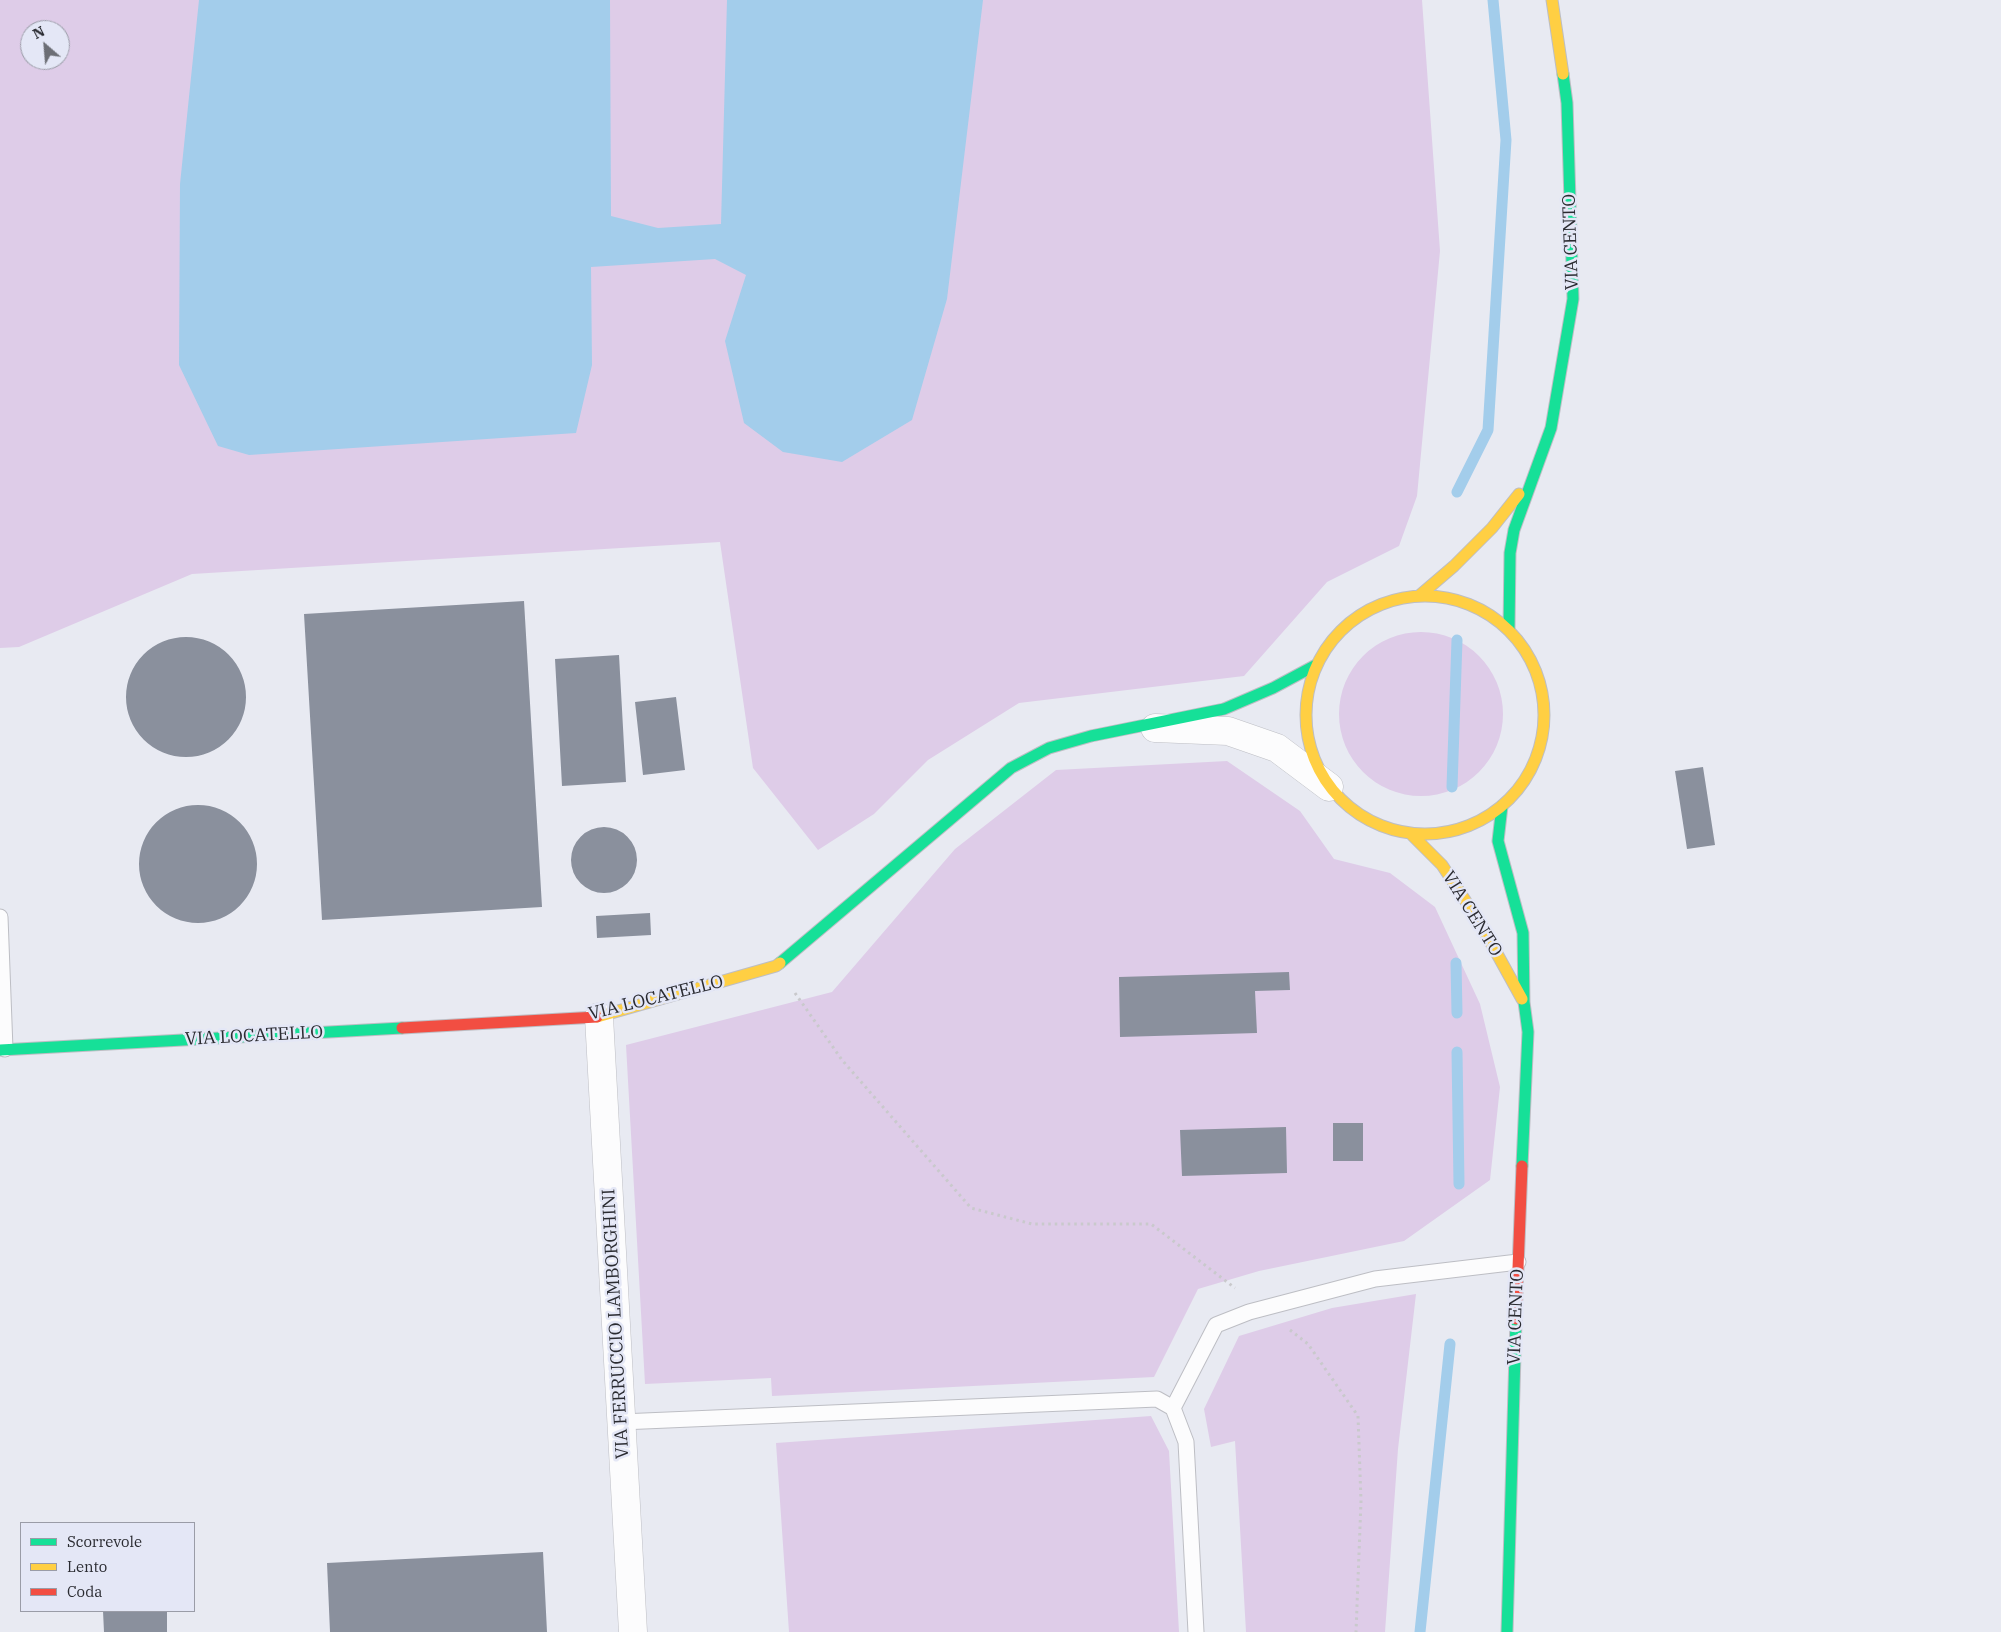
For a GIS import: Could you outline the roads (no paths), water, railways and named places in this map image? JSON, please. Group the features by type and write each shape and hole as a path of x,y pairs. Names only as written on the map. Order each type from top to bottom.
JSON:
{"main road":[{"name":"VIA CENTO","path":"1509,630 1510,553 1512,538 1551,428 1573,299 1567,103 1552,0"},
{"name":"VIA CENTO","path":"1418,596 1454,566 1492,528 1531,480"},
{"name":"VIA CENTO","path":"1418,596 1451,598 1482,610 1509,630 1529,656 1541,687 1544,720 1538,752 1524,782 1502,806 1474,824 1459,829 1443,833 1411,834 1380,826 1352,810 1329,787 1313,759 1306,728 1307,696 1316,664 1334,638 1358,616 1387,602 1418,596"},
{"name":"VIA LOCATELLO","path":"3,1049 599,1017 776,966 1011,768 1049,748 1091,736 1141,728 1224,708 1273,688 1316,664"},
{"name":"VIA CENTO","path":"1502,806 1498,841 1523,933 1524,1002 1528,1032 1518,1262 1507,1632"},
{"name":"VIA CENTO","path":"1411,834 1446,872 1480,923 1524,1002"}],"street":[{"name":"VIA LOCATELLO","path":"1141,728 1228,731 1277,748 1329,787"},
{"name":"VIA FERRUCCIO LAMBORGHINI","path":"599,1017 633,1632"}],"lane":[{"path":"0,917 3,1049"},
{"path":"1173,1408 1216,1325 1261,1308 1375,1279 1518,1262"},
{"path":"621,1422 1157,1399 1173,1408 1186,1442 1196,1632"}],"water":[{"path":"199,0 610,0 611,216 658,228 721,224 727,0 983,0 947,299 912,420 842,462 783,452 744,423 725,341 746,275 715,259 591,267 592,365 576,433 249,455 218,446 179,365 180,184"}],"waterway":[{"path":"1457,492 1488,430 1506,140 1493,0"},
{"path":"1452,787 1457,640"},
{"path":"1456,963 1457,1013"},
{"path":"1457,1052 1459,1184"},
{"path":"1420,1632 1450,1344"}]}
